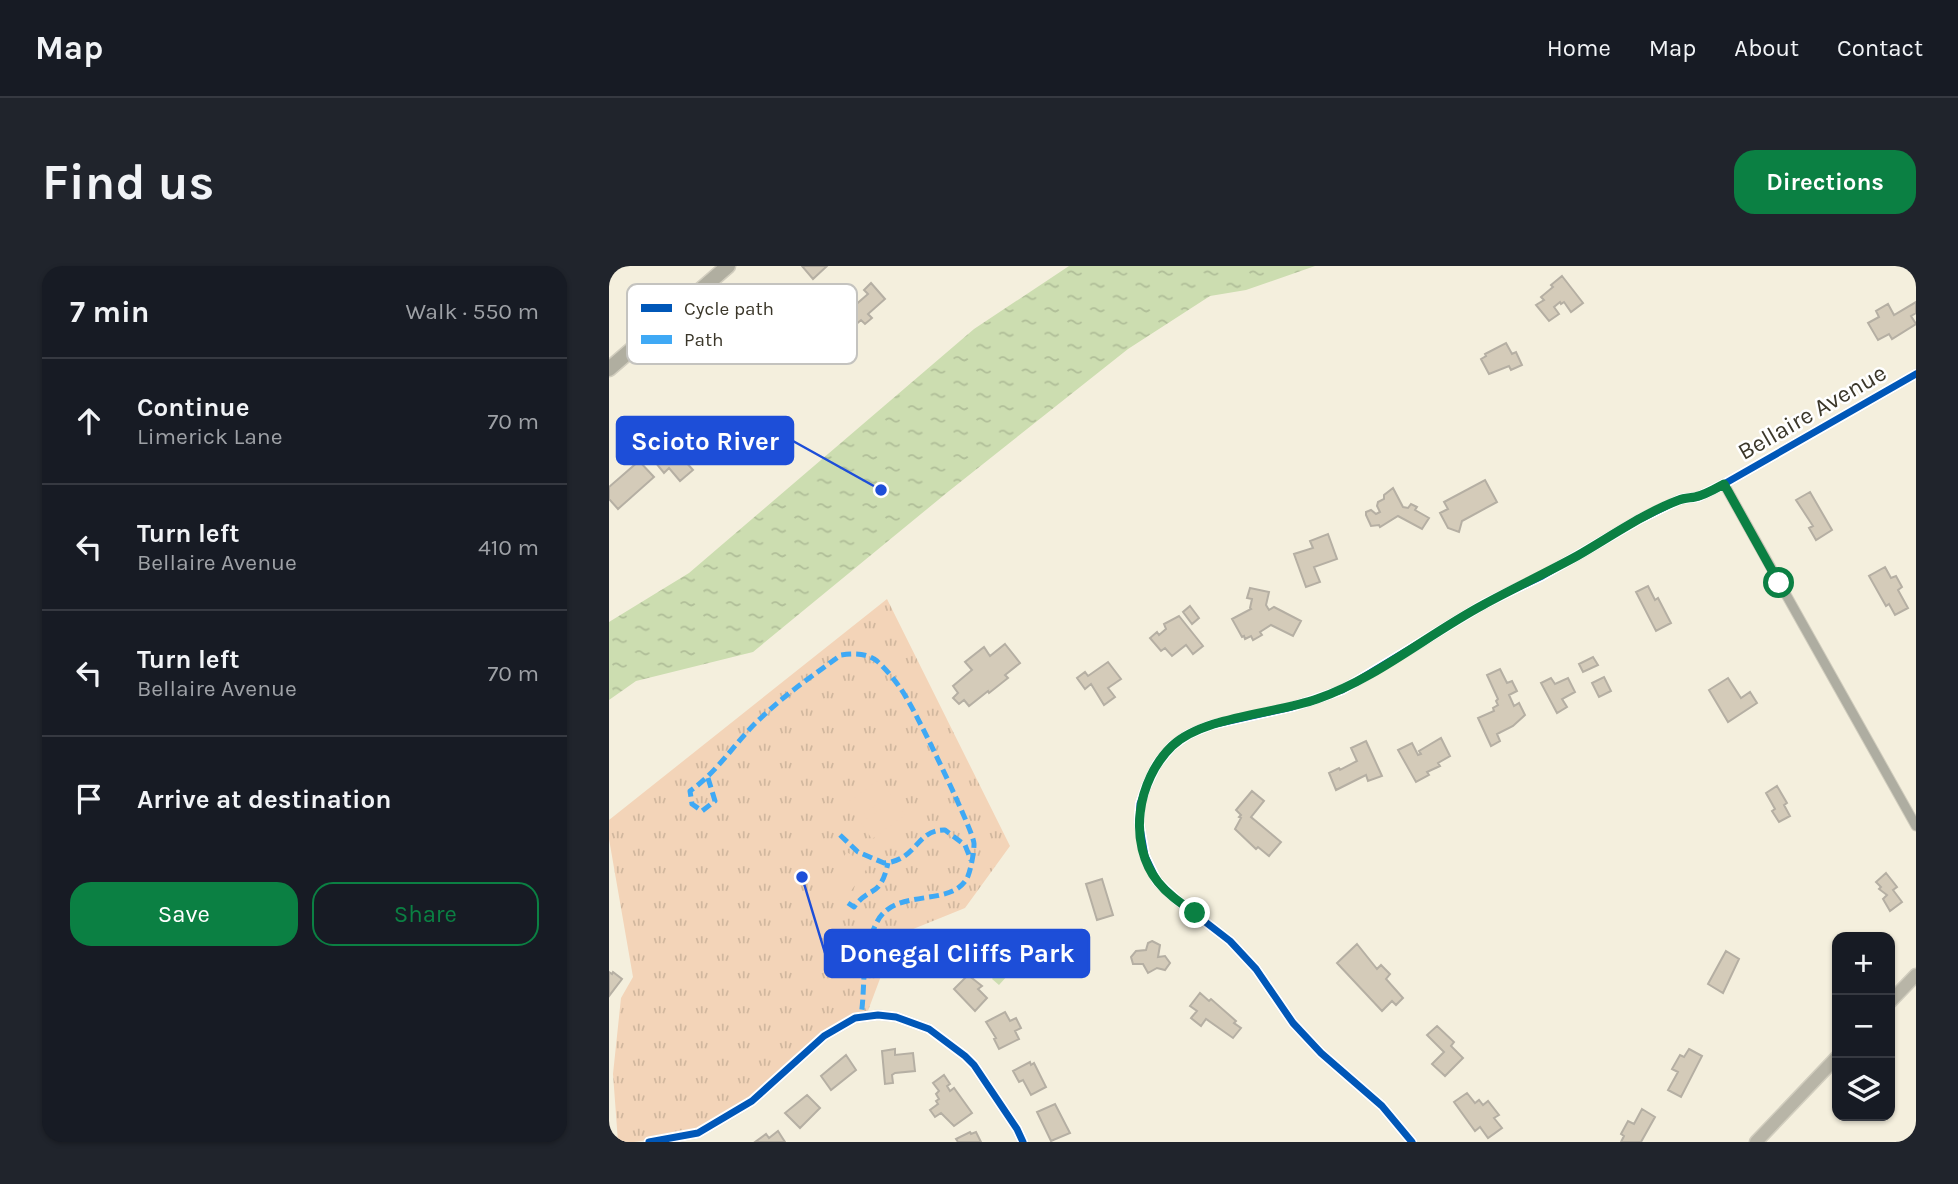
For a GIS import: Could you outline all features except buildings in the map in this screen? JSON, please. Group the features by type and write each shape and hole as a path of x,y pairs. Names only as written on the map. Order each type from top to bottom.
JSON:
{"main road":[{"path":"707,284 728,266"},
{"path":"609,369 627,353"},
{"path":"1895,997 1916,975"},
{"path":"1756,1142 1836,1058"}],"street":[{"name":"Bellaire Avenue","path":"1412,1142 1382,1106 1321,1053 1293,1023 1255,969 1230,941 1157,881 1145,856 1139,822 1140,804 1157,764 1173,746 1189,734 1211,725 1292,707 1342,690 1484,604 1542,576 1640,519 1681,499 1697,497 1724,484 1916,374"},
{"path":"1724,484 1916,826"},
{"path":"649,1142 698,1133 751,1101 824,1036 855,1018 878,1015 896,1017 929,1029 950,1043 974,1065 1023,1142"}],"green space":[{"path":"887,599 1010,846 965,908 896,936 866,1016 849,1020 752,1101 698,1133 618,1142 613,1074 621,998 633,977 609,839 609,820"},
{"path":"880,779 891,795 857,818 847,803"},
{"path":"894,800 905,815 872,839 861,823"},
{"path":"847,852 868,867 843,902 822,887"}],"water":[{"path":"1069,266 1315,266 1246,290 1210,296 1128,349 753,652 636,681 609,700 609,622 689,573 974,329"},
{"path":"992,959 1008,975 999,985 992,979 995,975 986,966"}],"marked path":[{"path":"708,778 715,801 702,811 692,804 690,791 710,774 772,708 841,655 860,654 873,658 901,689 956,798 974,844 968,876 961,886 938,896 897,904 886,911 877,922 868,946 861,1016"},
{"path":"840,835 858,852 884,863 903,857 928,834 945,830 965,845 971,860"},
{"path":"848,903 854,907 878,887 888,863"}],"cycle path":[{"path":"1412,1142 1382,1106 1321,1053 1293,1023 1256,969 1230,941 1157,881 1145,856 1139,822 1140,804 1157,764 1172,746 1189,734 1211,725 1292,707 1342,690 1484,604 1542,576 1640,519 1681,499 1698,497 1724,484 1916,374"},
{"path":"649,1142 698,1133 752,1101 824,1036 855,1018 878,1015 896,1017 929,1029 965,1056 974,1065 1023,1142"}],"place":[{"name":"Scioto River","path":"881,490"},
{"name":"Donegal Cliffs Park","path":"802,877"}],"route":[{"path":"1195,913 1157,881 1145,856 1139,822 1140,804 1157,764 1173,746 1189,734 1211,725 1292,707 1342,690 1438,630 1542,576 1640,519 1681,499 1697,497 1724,484 1779,583"}]}
